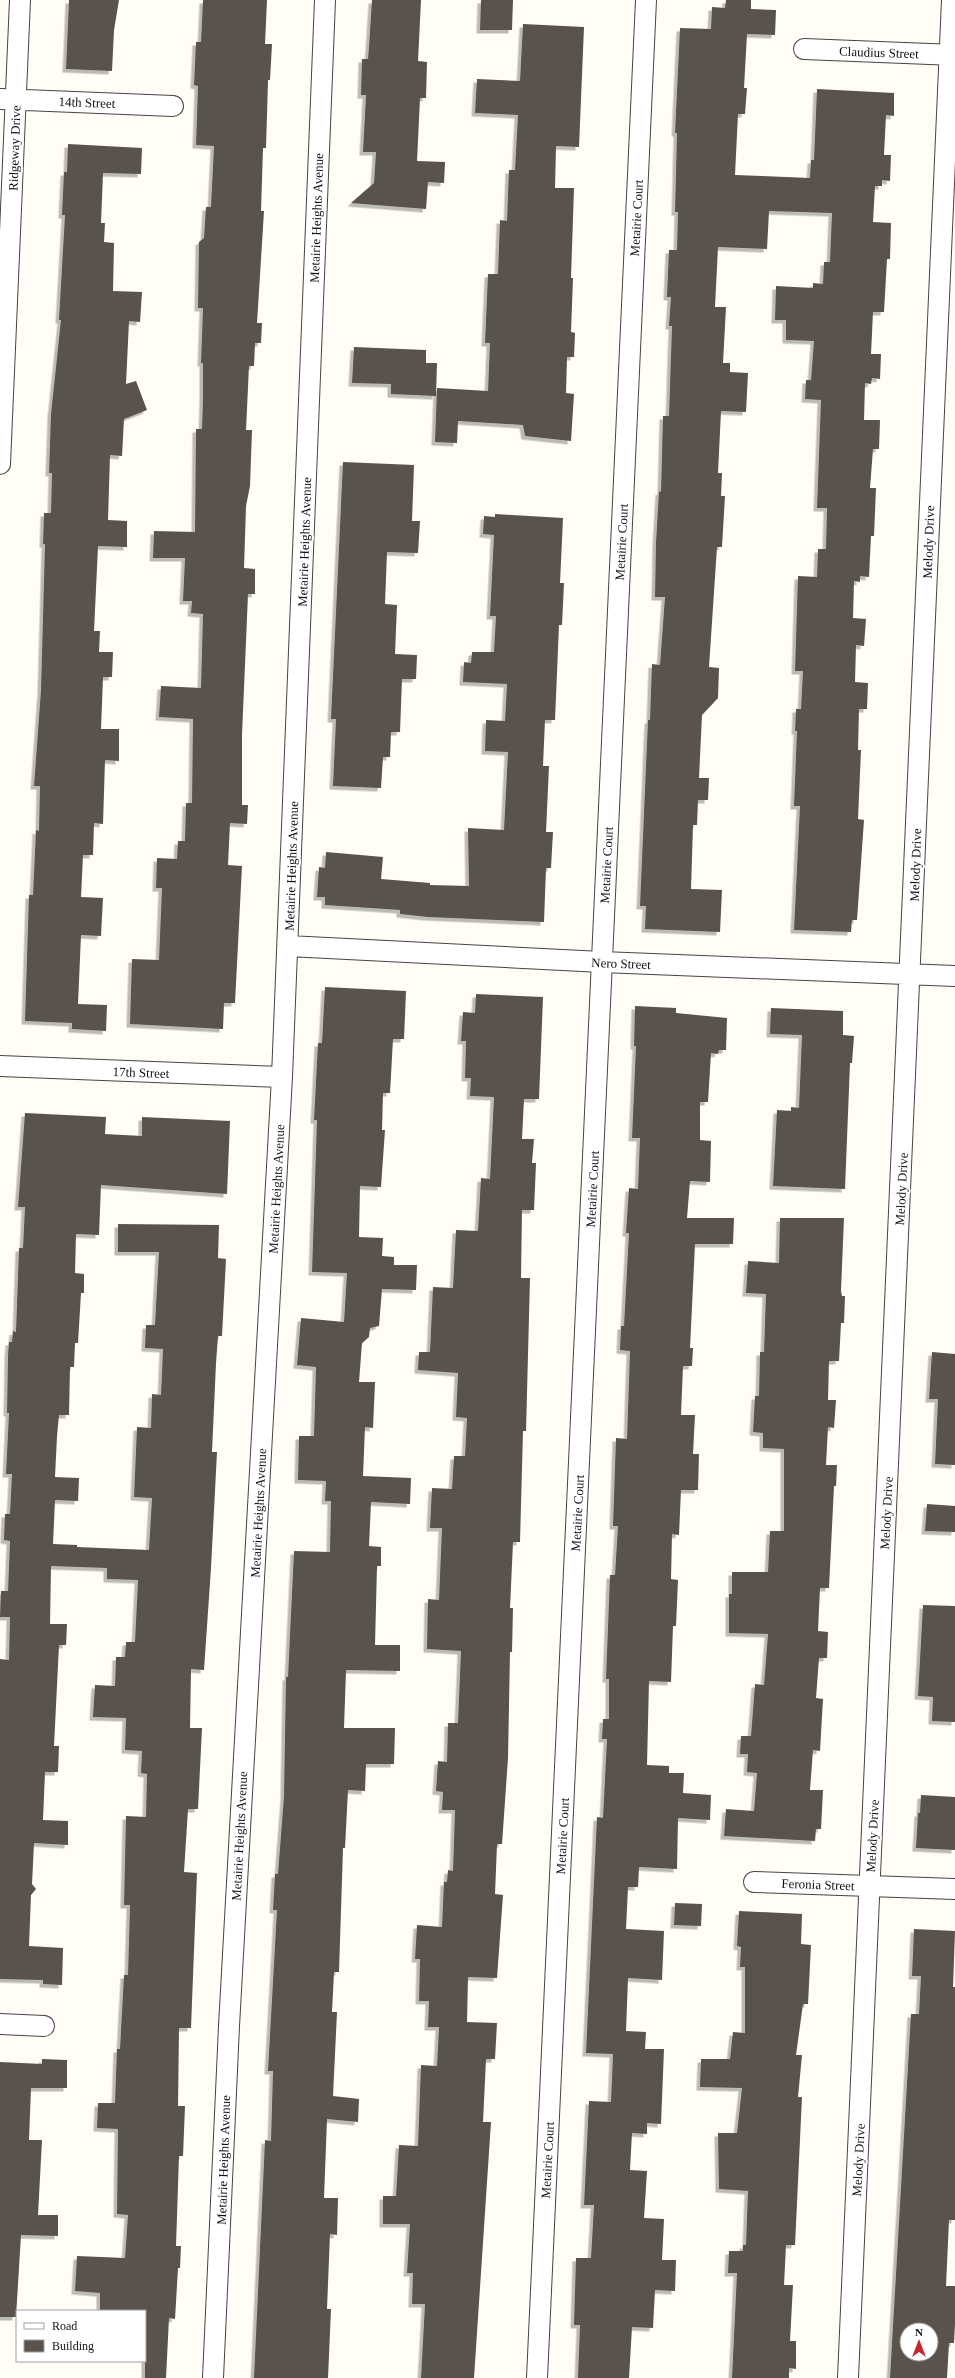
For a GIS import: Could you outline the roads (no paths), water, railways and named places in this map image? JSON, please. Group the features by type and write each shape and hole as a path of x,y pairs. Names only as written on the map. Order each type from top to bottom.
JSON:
{"street":[{"name":"Ridgeway Drive","path":"0,464 8,100 20,0"},
{"name":"Metairie Heights Avenue","path":"214,2378 229,2018 282,1077 325,0"},
{"name":"Metairie Court","path":"537,2378 646,0"},
{"name":"Melody Drive","path":"848,2378 952,55 952,0"},
{"name":"Claudius Street","path":"804,49 952,55"},
{"name":"14th Street","path":"8,100 173,106"},
{"name":"Nero Street","path":"288,946 602,962 955,976"},
{"name":"17th Street","path":"0,1066 282,1077"},
{"name":"Feronia Street","path":"754,1882 955,1889"},
{"path":"0,2024 44,2026"}]}
